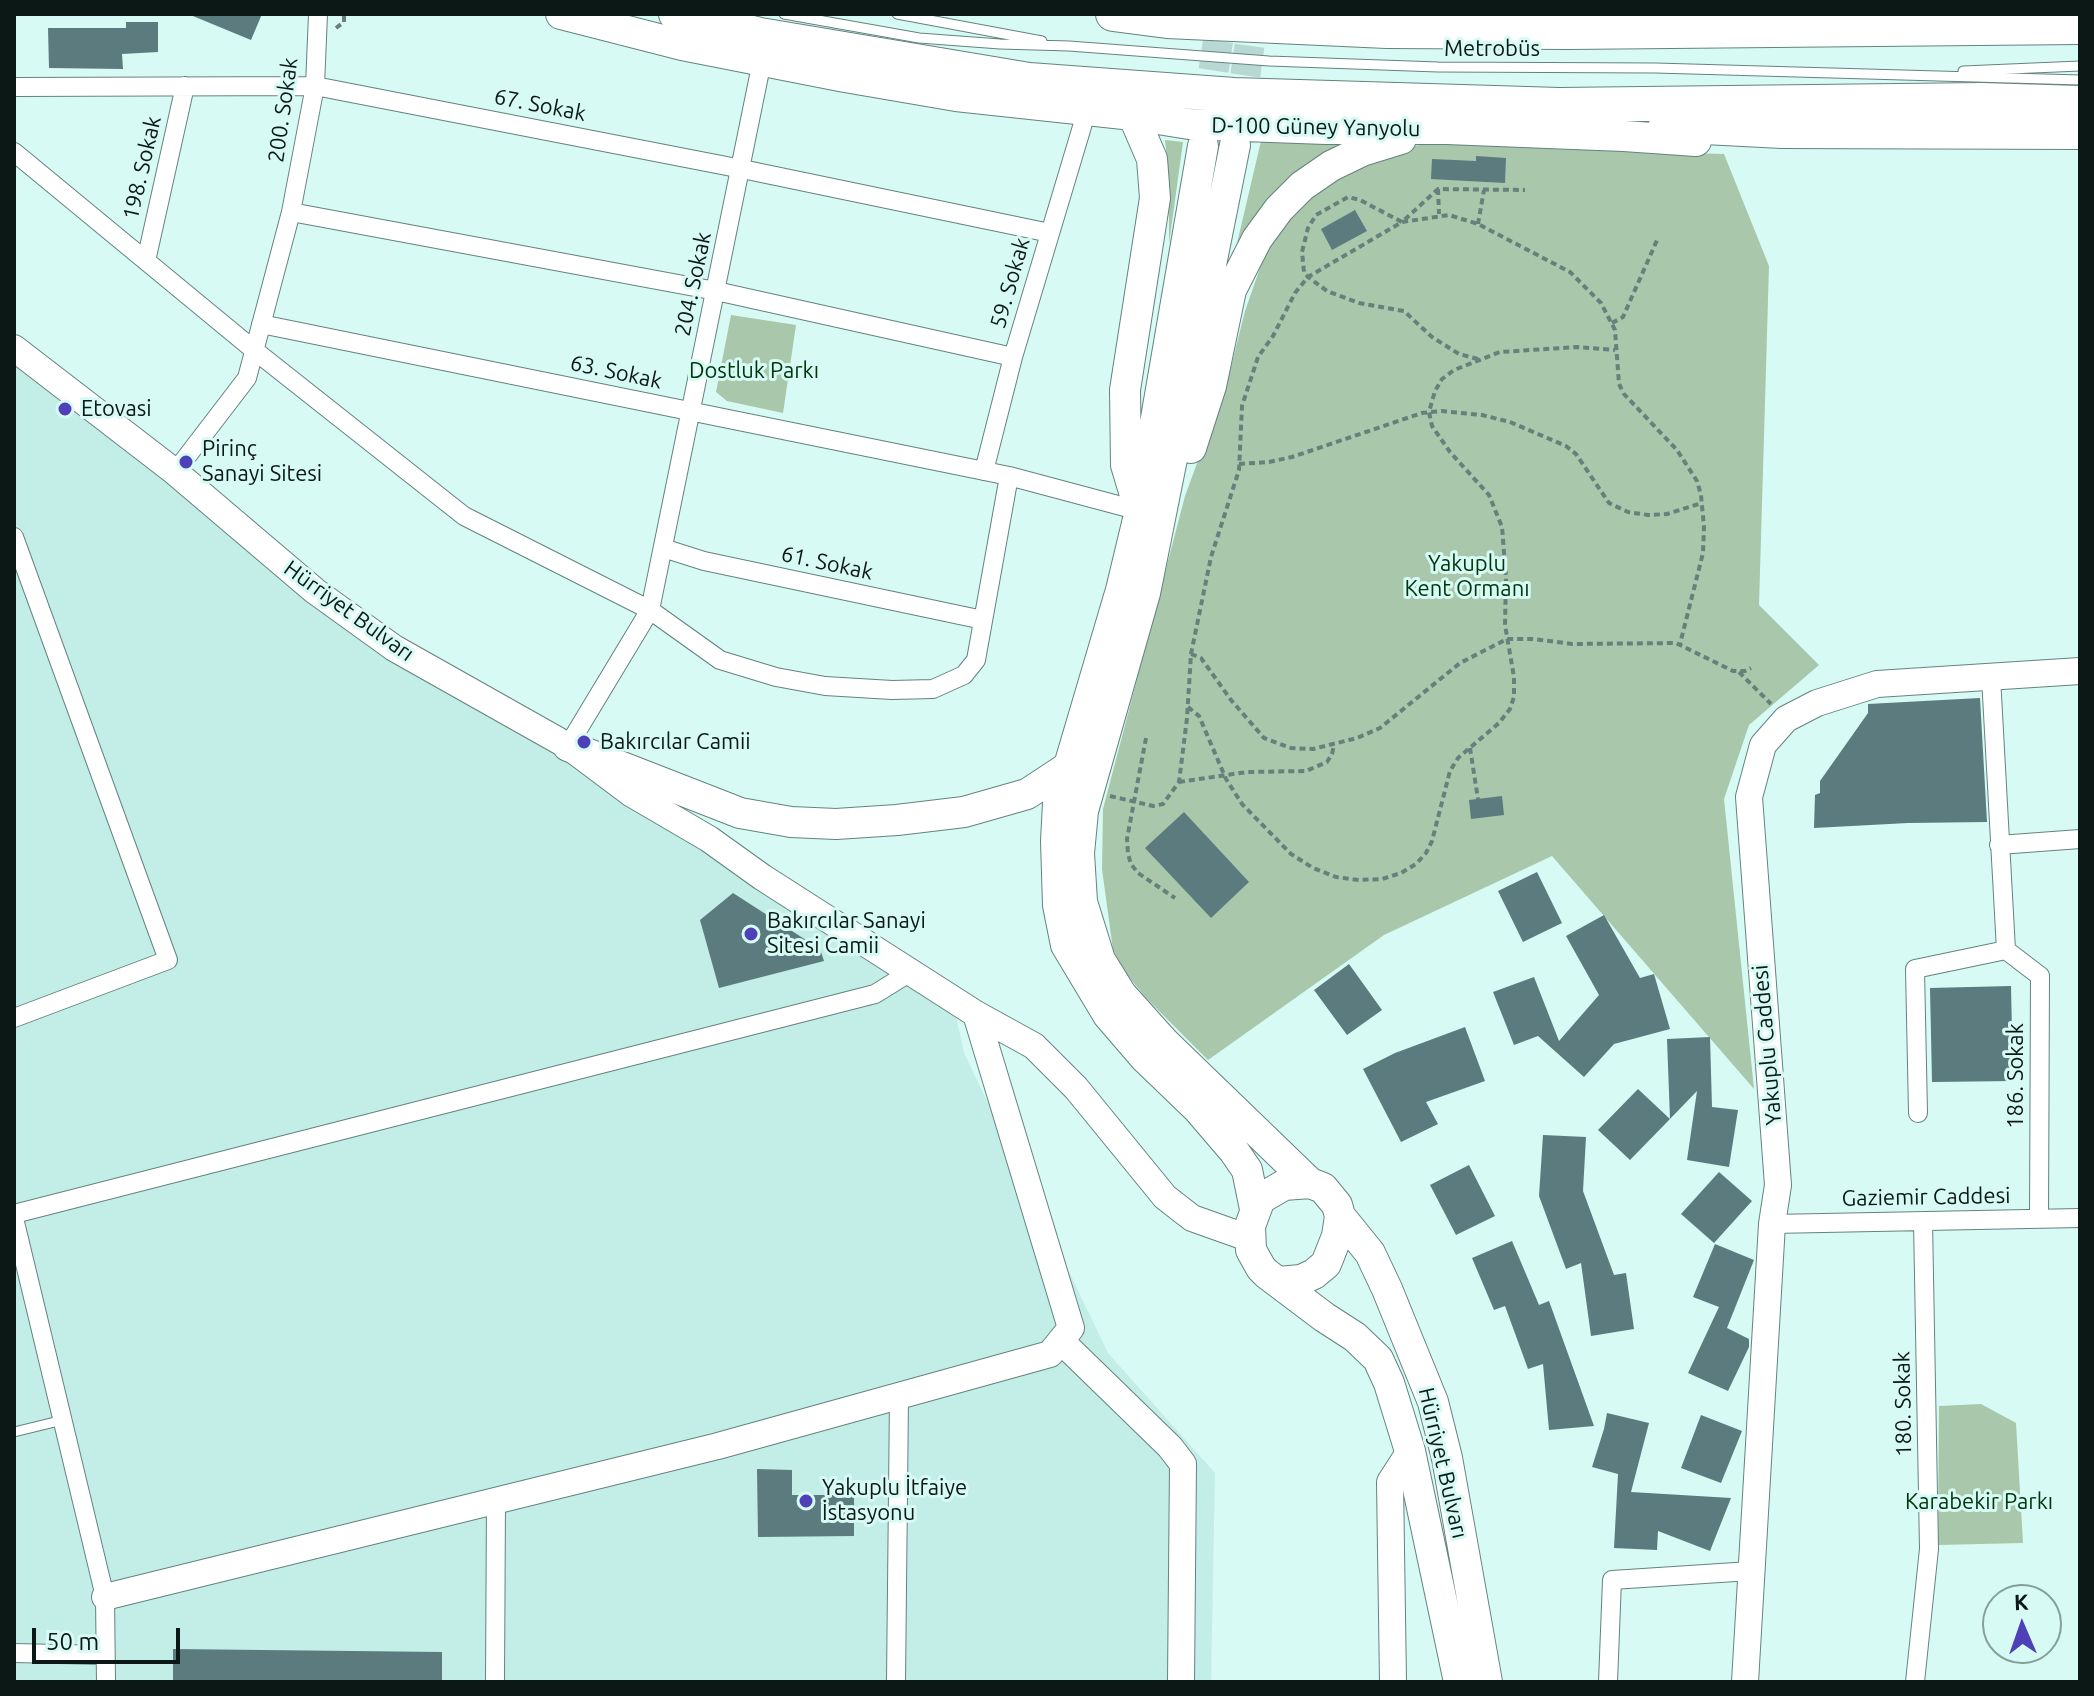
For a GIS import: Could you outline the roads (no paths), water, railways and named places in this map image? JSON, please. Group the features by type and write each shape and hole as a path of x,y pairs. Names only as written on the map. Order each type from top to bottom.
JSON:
{"highway":[{"path":"676,14 760,35 1029,80 1457,116 1513,115 1782,131 2080,132"},
{"path":"1113,14 1167,21 1387,31 2080,27"},
{"path":"1261,26 1365,14"},
{"path":"1457,116 1559,105 1982,100 2080,103"}],"main road":[{"name":"D-100 Güney Yanyolu","path":"561,14 682,45 956,96 1189,124 1244,127 1457,116 1624,136 1740,145 1874,145 2080,138"},
{"path":"1133,115 1152,159 1155,198 1125,390 1126,465 1149,523"},
{"path":"1149,523 1182,476 1204,408 1231,290 1257,239 1279,209 1302,186 1331,166 1362,151 1457,116"},
{"path":"1235,145 1149,523 1121,590 1068,767 1058,803 1056,841 1058,905 1066,945 1108,1015 1234,1151 1247,1170 1255,1209"},
{"path":"1203,146 1149,523 1145,593 1083,811 1079,853 1082,902 1100,960 1121,994 1164,1042 1310,1183 1323,1188 1337,1205 1340,1216 1326,1264 1301,1280 1278,1282 1261,1268 1251,1250 1250,1226 1255,1209 1260,1199 1284,1185 1310,1183"},
{"path":"568,746 740,813 791,822 836,824 964,812 1027,794 1068,767"},
{"name":"Hürriyet Bulvarı","path":"1340,1216 1370,1253 1433,1402 1447,1458 1487,1682"},
{"name":"Hürriyet Bulvarı","path":"1278,1282 1355,1337 1378,1359 1389,1383 1410,1451 1459,1682"}],"street":[{"name":"200. Sokak","path":"175,472 247,378 291,212 315,86 318,14"},
{"name":"204. Sokak","path":"568,746 650,610 762,61"},
{"name":"198. Sokak","path":"146,261 185,86"},
{"name":"67. Sokak","path":"14,87 315,86 1050,233"},
{"name":"59. Sokak","path":"984,471 1013,357 1087,110"},
{"path":"14,152 254,350 464,516 650,610 720,660 776,677 825,686 933,689 964,675 976,660 1009,476"},
{"path":"291,212 716,291 1013,357"},
{"name":"63. Sokak","path":"261,324 1009,476 1149,523"},
{"name":"Hürriyet Bulvarı","path":"14,348 175,472 315,591 394,648 568,746 632,794 709,839 762,877 976,1014 1034,1046 1076,1088 1165,1197 1192,1218 1251,1239"},
{"path":"14,537 168,960 14,1018"},
{"name":"61. Sokak","path":"663,548 704,561 983,620"},
{"name":"Yakuplu Caddesi","path":"1745,1682 1772,1224 1778,1185 1749,797 1763,745 1786,719 1817,703 1877,684 2080,671"},
{"path":"1918,1113 1915,969 2006,950 1991,677"},
{"path":"1999,845 2080,839"},
{"name":"186. Sokak","path":"2006,950 2040,976 2039,1219"},
{"path":"106,1682 105,1597 14,1216 875,994 912,971"},
{"path":"105,1597 496,1501 899,1397 1050,1354 1071,1328 976,1014"},
{"name":"Gaziemir Caddesi","path":"1772,1224 2080,1218"},
{"name":"180. Sokak","path":"1915,1682 1929,1549 1923,1221"},
{"path":"1061,1341 1170,1447 1183,1464 1181,1682"},
{"path":"896,1682 899,1397"},
{"path":"1393,1682 1390,1482 1410,1451"},
{"path":"495,1682 496,1501"},
{"path":"1608,1682 1612,1580 1751,1571"},
{"path":"14,1653 105,1655"}],"lane":[{"name":"Metrobüs","path":"784,14 919,38 1269,61 2080,80"},
{"name":"Metrobüs","path":"897,14 1069,46"},
{"name":"Metrobüs","path":"1916,74 2080,66"},
{"path":"14,1432 63,1420"}],"tunnel":[{"path":"1207,115 1222,14"},
{"path":"1239,120 1254,14"}],"place":[{"name":"Etovasi","path":"65,409"},
{"name":"Pirinç Sanayi Sitesi","path":"186,462"},
{"name":"Bakırcılar Camii","path":"584,742"},
{"name":"Bakırcılar Sanayi Sitesi Camii","path":"751,934"},
{"name":"Yakuplu İtfaiye İstasyonu","path":"806,1501"}],"park label":[{"name":"Dostluk Parkı","path":"754,371"},
{"name":"Yakuplu Kent Ormanı","path":"1467,576"},
{"name":"Karabekir Parkı","path":"1979,1502"}]}
